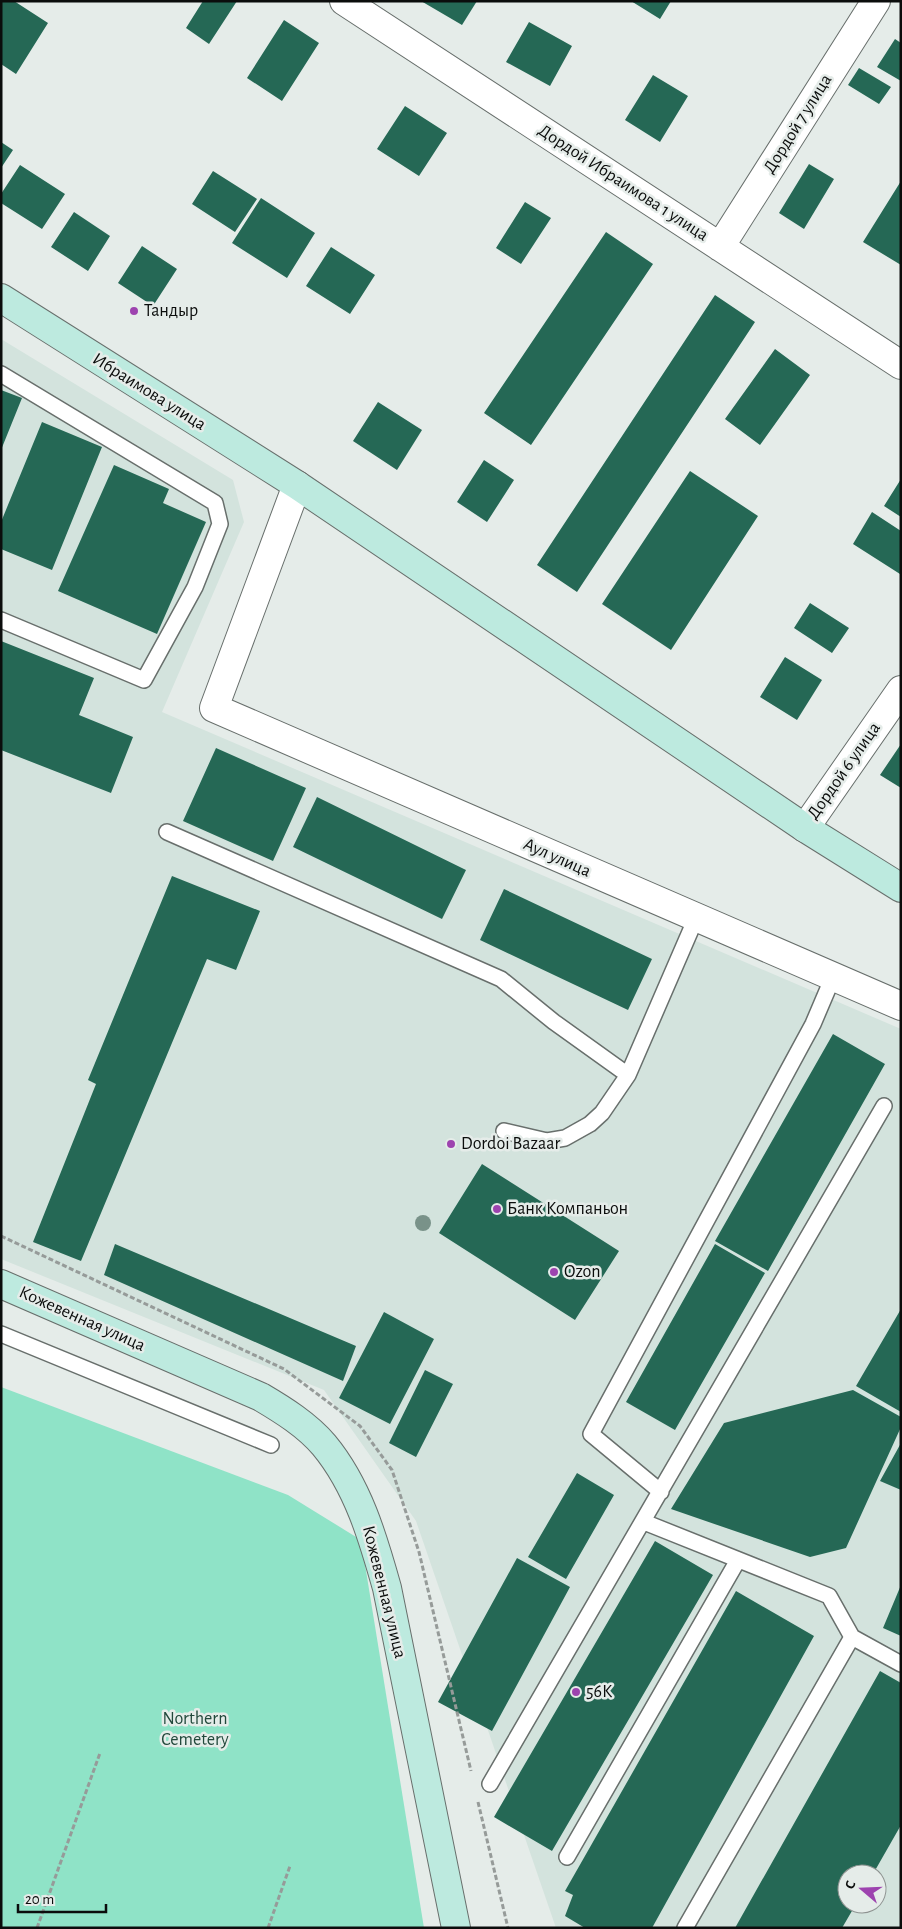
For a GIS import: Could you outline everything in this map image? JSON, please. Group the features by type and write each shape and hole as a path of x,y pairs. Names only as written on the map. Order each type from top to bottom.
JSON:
{"main road":[{"name":"Ибраимова улица","path":"1,298 297,485 805,828 901,888"},
{"name":"Кожевенная улица","path":"1,1284 261,1397 307,1428 324,1445 354,1494 372,1534 387,1588 456,1928"}],"street":[{"name":"Дордой 7 улица","path":"720,247 876,1"},
{"name":"Дордой Ибраимова 1 улица","path":"353,4 901,365"},
{"name":"Аул улица","path":"297,485 214,708 901,1006"},
{"name":"Дордой 6 улица","path":"805,828 901,690"}],"lane":[{"path":"1,374 215,503 220,524 195,587 144,680 1,620"},
{"path":"167,832 501,978 554,1022 628,1075"},
{"path":"504,1131 547,1142 565,1138 590,1124 602,1113 628,1075 696,918"},
{"path":"661,1492 591,1434 813,1024 833,977"},
{"path":"490,1784 644,1522 884,1106"},
{"path":"1,1334 271,1445"},
{"path":"644,1522 829,1596 852,1637 901,1664"},
{"path":"567,1857 738,1560"},
{"path":"685,1928 852,1637"}],"path":[{"path":"1,1236 284,1369 360,1426 392,1470 419,1552 472,1774"},
{"path":"36,1928 100,1753"},
{"path":"476,1793 508,1928"},
{"path":"268,1928 290,1866"}],"shaded area":[{"name":"Dordoi Bazaar","path":"1,339 233,480 244,522 162,712 901,1029 901,1928 556,1928 416,1521 324,1390 1,1259"}],"green space":[{"name":"Northern Cemetery","path":"1,1387 288,1495 361,1540 424,1928 1,1928"}],"building":[{"path":"1,1 14,1 48,23 16,74 1,64"},
{"path":"203,1 237,1 209,44 186,28"},
{"path":"421,1 477,1 462,25"},
{"path":"631,1 671,1 660,19"},
{"path":"284,20 319,43 282,101 247,78"},
{"path":"529,22 572,46 550,86 506,62"},
{"path":"895,39 901,43 901,81 877,67"},
{"path":"859,68 891,87 879,104 848,85"},
{"path":"653,75 688,96 660,142 625,120"},
{"path":"405,106 447,133 419,176 377,149"},
{"path":"1,142 13,150 1,168"},
{"path":"809,164 834,179 804,229 779,213"},
{"path":"20,165 65,194 42,229 1,203 1,194"},
{"path":"213,171 257,199 235,232 192,204"},
{"path":"901,181 901,265 863,242"},
{"path":"261,198 315,233 287,278 232,243"},
{"path":"525,202 551,218 521,264 496,248"},
{"path":"74,212 110,236 88,271 51,247"},
{"path":"606,232 653,264 531,445 484,413"},
{"path":"142,246 177,269 153,306 118,283"},
{"path":"331,247 375,275 350,314 306,286"},
{"path":"715,295 755,322 577,592 537,565"},
{"path":"775,349 810,375 760,445 725,419"},
{"path":"1,390 22,398 1,450"},
{"path":"378,402 422,430 397,470 353,441"},
{"path":"42,422 102,447 52,570 1,549 1,522"},
{"path":"484,460 514,480 487,522 457,502"},
{"path":"114,465 169,489 163,503 206,522 157,634 58,591"},
{"path":"690,471 758,516 671,650 602,604"},
{"path":"901,479 901,517 884,506"},
{"path":"872,512 901,531 900,574 853,544"},
{"path":"810,603 849,628 832,653 794,628"},
{"path":"1,641 94,678 79,715 133,737 111,793 1,750"},
{"path":"785,657 822,680 797,720 760,697"},
{"path":"901,744 901,788 880,775"},
{"path":"216,748 306,788 273,861 183,821"},
{"path":"317,797 466,870 442,919 293,847"},
{"path":"172,876 260,911 236,970 207,959 81,1261 33,1242 96,1084 88,1080"},
{"path":"504,889 652,959 628,1010 480,940"},
{"path":"833,1034 885,1064 768,1271 715,1241"},
{"path":"482,1164 619,1251 575,1320 439,1233"},
{"path":"115,1244 356,1346 343,1381 104,1275"},
{"path":"715,1244 765,1273 675,1430 626,1402"},
{"path":"901,1309 901,1412 856,1386"},
{"path":"384,1312 434,1339 390,1424 339,1398"},
{"path":"425,1370 453,1384 416,1457 389,1443"},
{"path":"853,1390 901,1417 901,1427 846,1548 810,1557 671,1509 724,1423"},
{"path":"901,1443 901,1490 880,1481"},
{"path":"577,1473 614,1495 566,1579 528,1557"},
{"path":"655,1541 713,1575 552,1851 494,1817"},
{"path":"517,1558 570,1587 492,1731 438,1702"},
{"path":"901,1585 901,1636 883,1628"},
{"path":"736,1591 814,1636 652,1928 585,1928 565,1916 573,1895 565,1891"},
{"path":"880,1671 901,1683 901,1825 879,1864 837,1864 837,1914 850,1914 842,1928 735,1928"}],"place":[{"name":"Тандыр","path":"134,311"},
{"name":"Dordoi Bazaar","path":"451,1144"},
{"name":"Банк Компаньон","path":"497,1209"},
{"name":"Ozon","path":"554,1272"},
{"name":"56К","path":"576,1692"}]}
